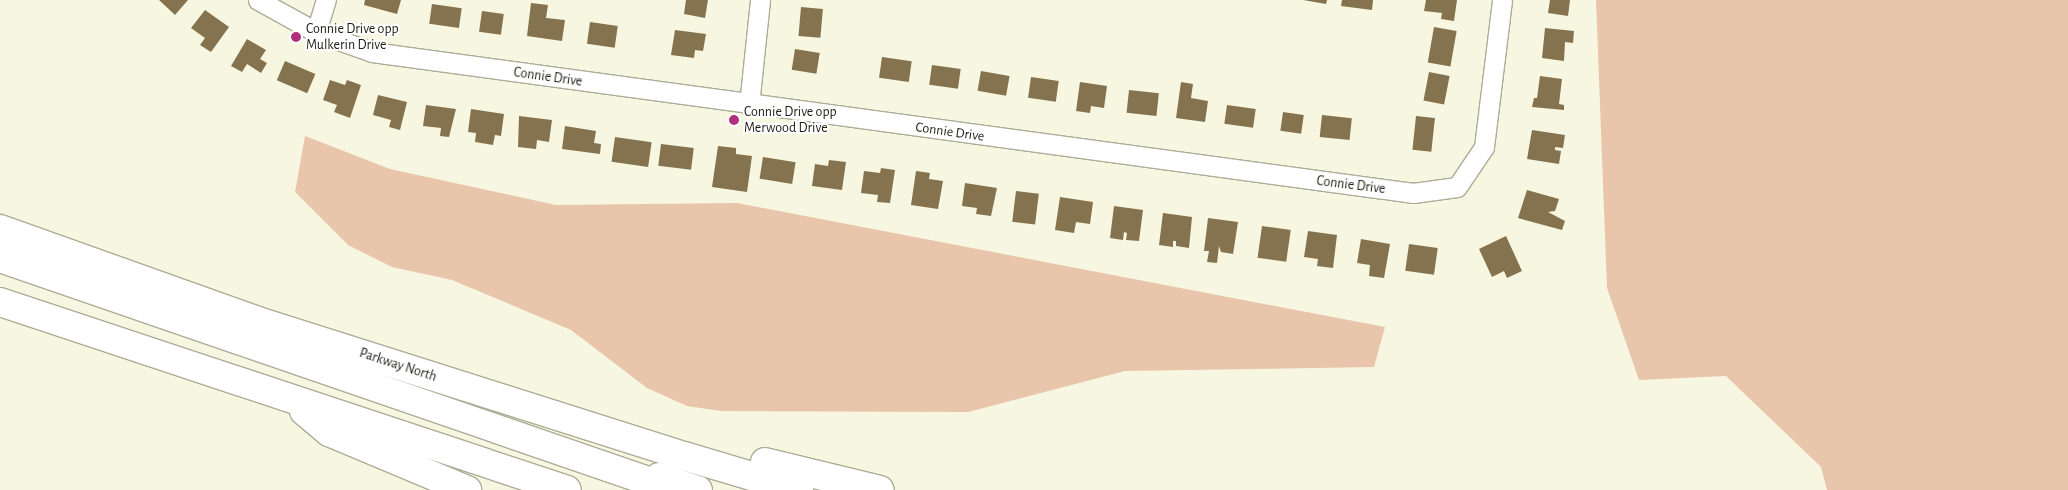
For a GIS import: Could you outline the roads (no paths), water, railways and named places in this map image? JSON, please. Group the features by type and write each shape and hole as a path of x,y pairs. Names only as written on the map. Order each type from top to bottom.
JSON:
{"highway":[{"name":"Parkway North","path":"0,230 258,321 471,389 800,490"},
{"path":"0,258 674,490"},
{"path":"0,302 567,490"},
{"path":"327,371 698,490"},
{"path":"471,389 880,490"},
{"path":"289,399 329,432 467,490"}],"street":[{"name":"Connie Drive","path":"258,0 316,32 372,52 749,105 1413,193 1457,187 1484,148 1502,0"},
{"path":"316,32 326,0"},
{"path":"749,105 760,0"}],"place":[{"name":"Connie Drive opp Mulkerin Drive","path":"296,37"},
{"name":"Connie Drive opp Merwood Drive","path":"734,120"}]}
